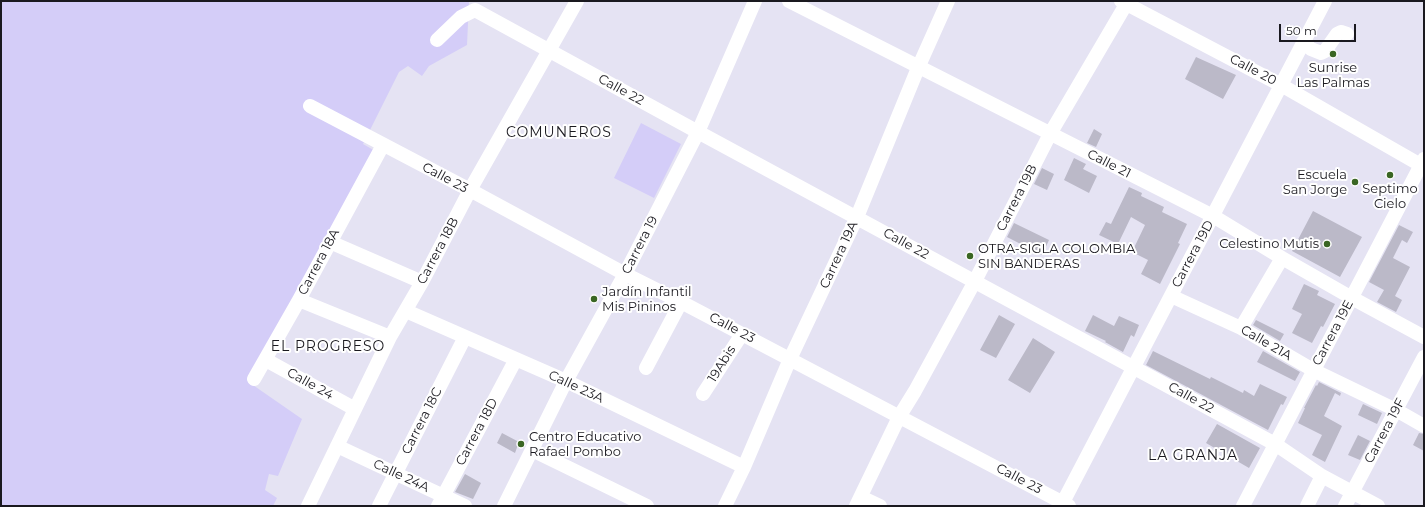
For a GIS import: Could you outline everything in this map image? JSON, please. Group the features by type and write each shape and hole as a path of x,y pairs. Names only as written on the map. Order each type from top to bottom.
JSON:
{"street":[{"name":"Carrera 18B","path":"308,506 390,337 422,282 470,190 577,1"},
{"name":"Carrera 19","path":"504,506 566,381 625,274 698,132 755,1"},
{"name":"Calle 21","path":"788,1 1213,216 1282,258 1424,337"},
{"name":"Carrera 19A","path":"725,506 744,467 790,359 857,217 918,68 948,1"},
{"name":"Carrera 19D","path":"1064,505 1133,367 1325,1"},
{"name":"Calle 20","path":"1125,2 1281,85 1423,164"},
{"name":"Carrera 19B","path":"858,501 899,417 915,391 974,281 1050,134 1125,2"},
{"name":"Calle 22","path":"437,40 461,18 475,10 1275,444 1322,476 1378,506"},
{"path":"1304,42 1311,49 1321,53 1325,51 1337,34 1341,32 1347,34"},
{"name":"Calle 23","path":"310,106 1064,505"},
{"name":"Carrera 18A","path":"254,379 266,360 383,145"},
{"name":"Carrera 19E","path":"1243,506 1313,370 1423,164"},
{"path":"330,242 422,282"},
{"path":"1241,328 1282,258"},
{"name":"Calle 21A","path":"1171,296 1241,328 1313,370 1396,410 1424,426"},
{"path":"299,300 390,337"},
{"path":"646,368 681,302"},
{"name":"Calle 23A","path":"406,311 566,381 744,467"},
{"name":"19Abis","path":"703,394 742,334"},
{"name":"Carrera 18C","path":"379,506 465,337"},
{"name":"Carrera 19F","path":"1345,506 1424,357"},
{"name":"Carrera 18D","path":"441,500 516,359"},
{"name":"Calle 24","path":"266,360 355,408"},
{"name":"Calle 24A","path":"337,446 396,473 441,500 465,506"},
{"path":"532,450 647,506"},
{"path":"1307,506 1322,476"},
{"path":"858,501 880,506"}],"shaded area":[{"path":"1,1 469,1 467,45 429,66 422,76 408,66 399,72 363,144 377,152 250,383 302,419 278,476 269,474 265,490 277,498 273,506 1,506"},
{"path":"641,123 681,144 654,198 614,178"}],"building":[{"path":"1196,57 1236,75 1223,99 1185,79"},
{"path":"1094,129 1102,134 1096,147 1087,143"},
{"path":"1074,158 1086,164 1083,169 1097,176 1089,193 1064,180"},
{"path":"1042,168 1054,174 1047,190 1034,184"},
{"path":"1129,187 1142,193 1141,196 1164,207 1162,212 1187,224 1178,243 1180,244 1160,284 1141,274 1148,260 1132,252 1145,225 1131,217 1118,244 1099,235 1106,222 1111,224"},
{"name":"Celestino Mutis","path":"1313,211 1362,237 1340,277 1292,251"},
{"path":"1014,223 1049,240 1042,255 1007,237"},
{"path":"1399,225 1413,232 1407,243 1402,240 1393,258 1410,267 1395,296 1402,300 1396,312 1377,302 1384,290 1369,282"},
{"path":"1304,284 1319,291 1317,295 1335,304 1323,327 1321,326 1312,343 1292,333 1302,314 1292,309"},
{"path":"999,315 1015,324 996,358 980,350"},
{"path":"1093,315 1114,326 1119,316 1139,325 1134,337 1131,335 1123,352 1105,342 1106,341 1085,331"},
{"path":"1256,320 1284,334 1280,341 1253,325"},
{"path":"1033,338 1055,352 1030,393 1008,380"},
{"path":"1153,351 1210,379 1211,377 1243,393 1244,390 1254,396 1260,384 1287,397 1283,405 1281,404 1268,430 1146,365"},
{"path":"1263,351 1300,372 1295,381 1257,362"},
{"path":"1319,382 1341,393 1340,396 1335,393 1324,416 1342,426 1325,462 1312,455 1322,435 1298,423 1304,408"},
{"path":"1363,404 1382,413 1377,424 1358,415"},
{"path":"1217,424 1260,448 1249,468 1206,443"},
{"path":"502,433 519,442 515,453 497,443"},
{"path":"1419,433 1424,434 1424,451 1413,445"},
{"path":"1358,435 1370,441 1360,460 1348,455"},
{"path":"465,474 481,483 473,499 455,492"}],"place":[{"name":"Sunrise Las Palmas","path":"1333,54"},
{"name":"Septimo Cielo","path":"1390,175"},
{"name":"Escuela San Jorge","path":"1355,182"},
{"name":"Celestino Mutis","path":"1327,244"},
{"name":"OTRA-SIGLA COLOMBIA SIN BANDERAS","path":"970,256"},
{"name":"Jardín Infantil Mis Pininos","path":"594,299"},
{"name":"Centro Educativo Rafael Pombo","path":"521,444"}],"district":[{"name":"COMUNEROS","path":"559,133"},
{"name":"EL PROGRESO","path":"328,347"},
{"name":"LA GRANJA","path":"1193,456"}]}
